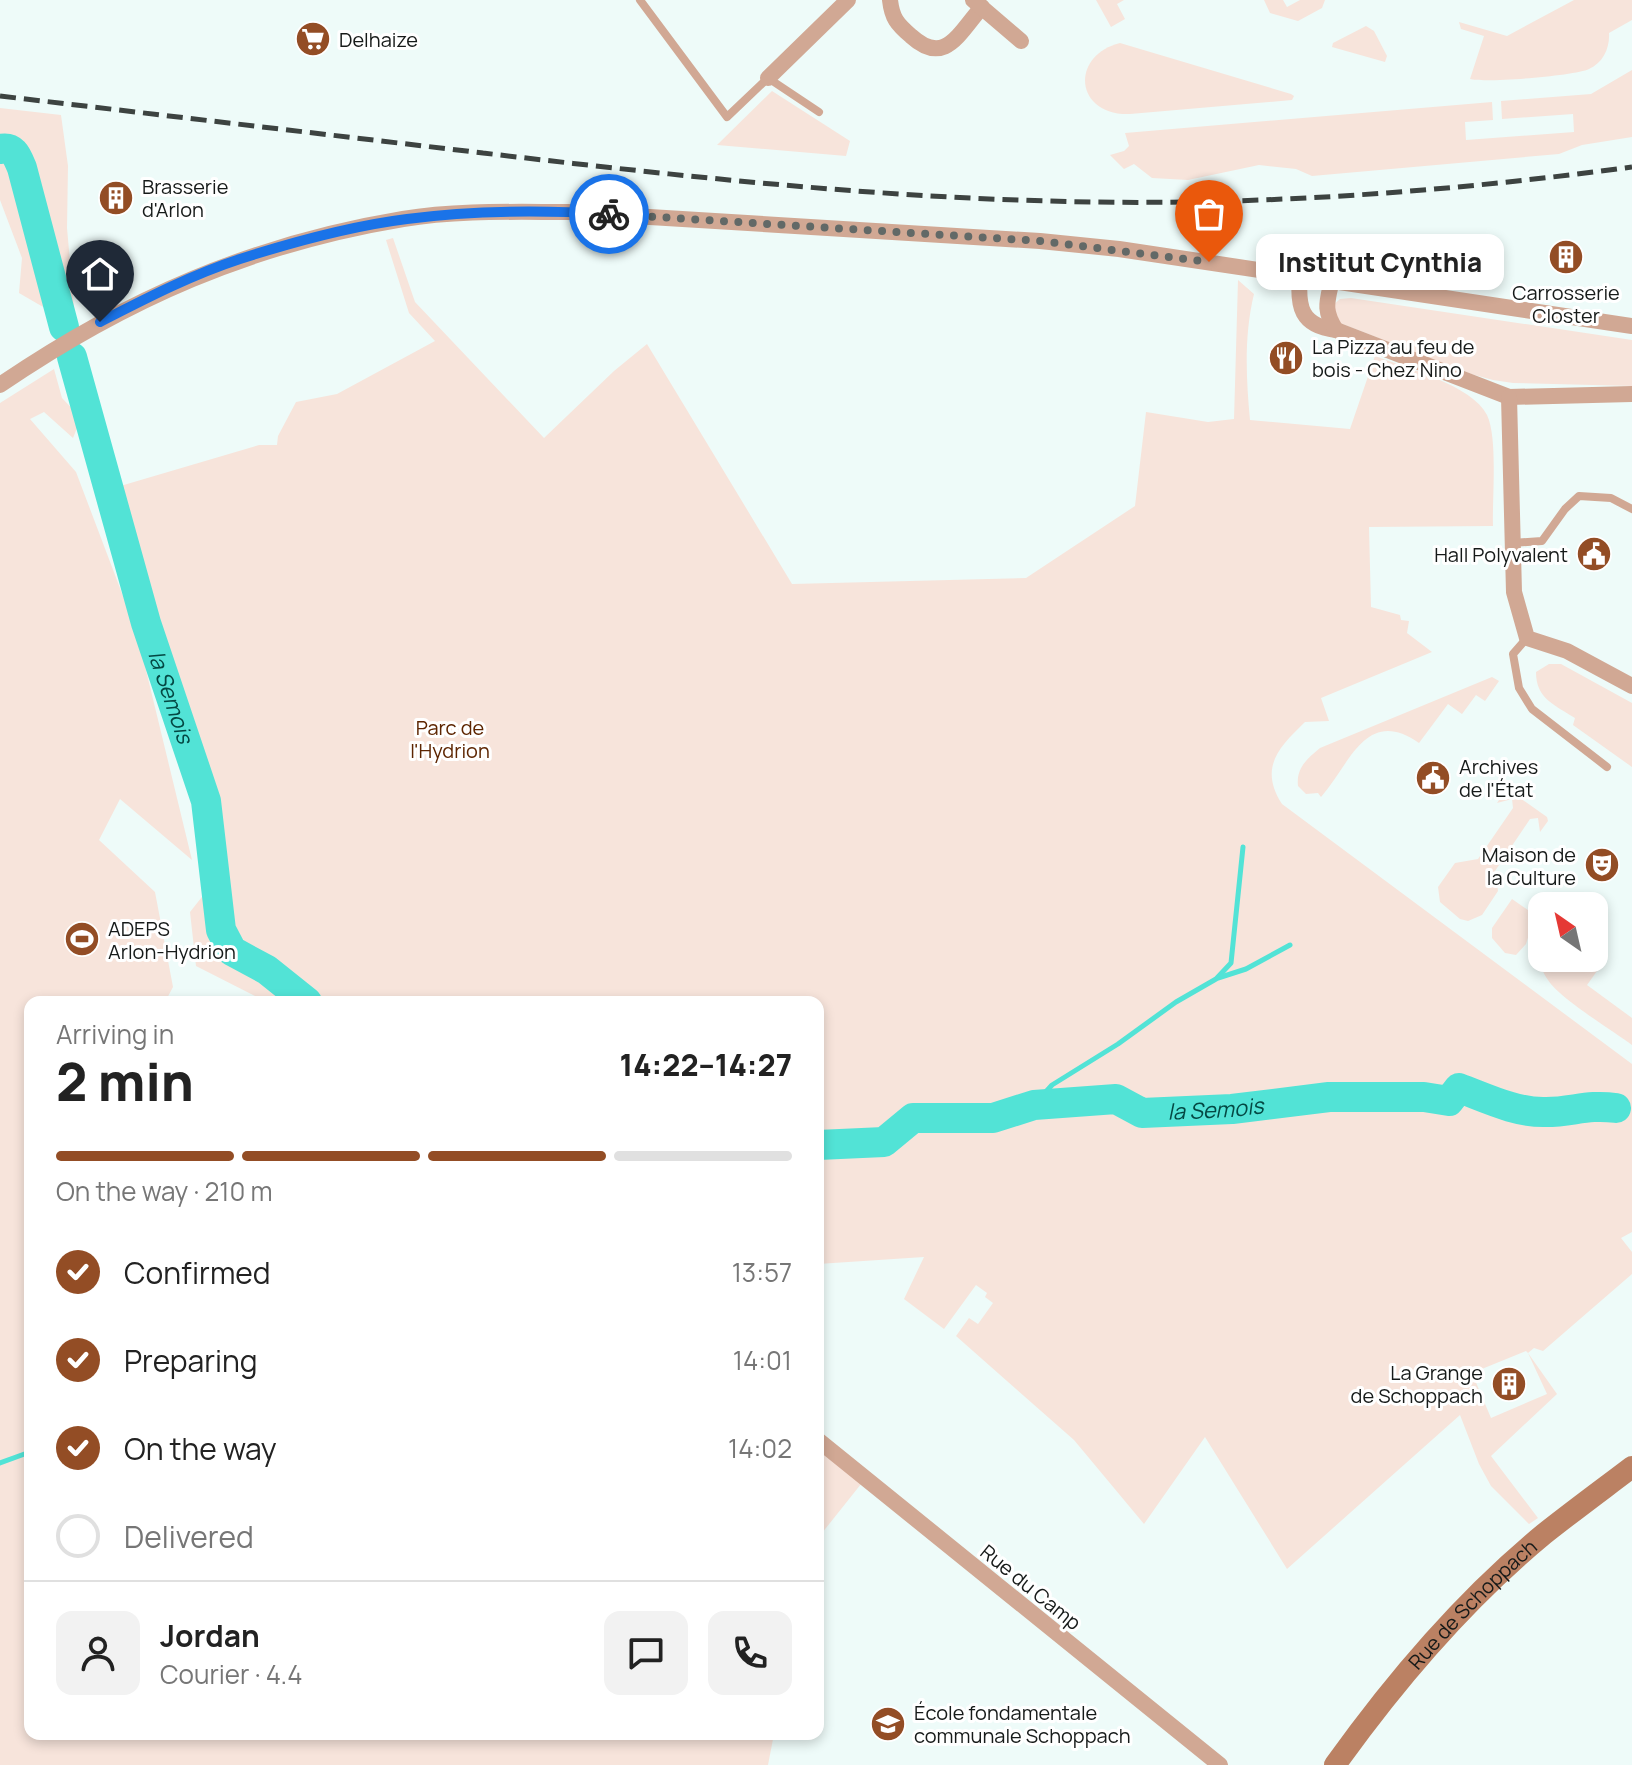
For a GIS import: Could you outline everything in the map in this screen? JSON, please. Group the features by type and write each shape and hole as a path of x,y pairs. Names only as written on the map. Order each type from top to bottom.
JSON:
{"main road":[{"name":"Rue de Schoppach","path":"1335,1765 1411,1665 1495,1578 1543,1535 1632,1467"}],"street":[{"path":"768,78 848,0"},
{"path":"890,0 894,20 921,45 936,50 947,47 978,4 1021,41"},
{"path":"0,385 100,322 168,288 239,260 385,223 451,214 568,212 1040,241 1119,249 1632,326"},
{"path":"1300,275 1298,292 1302,311 1319,328 1336,330 1509,397 1632,394"},
{"path":"1332,280 1326,306 1336,330"},
{"path":"1509,397 1514,592 1527,638 1567,651 1632,686"},
{"name":"Rue du Camp","path":"824,1445 1220,1765"}],"lane":[{"path":"640,0 727,117 768,78 819,112"},
{"path":"1511,543 1542,541 1565,509 1579,496 1611,498 1632,509"},
{"path":"1527,638 1513,654 1519,688 1532,709 1607,767"}],"green space":[{"path":"1096,0 1124,0 1117,4 1125,19 1111,27"},
{"path":"1264,0 1283,0 1287,7 1300,0 1325,0 1322,8 1298,21 1270,13"},
{"path":"1574,0 1632,0 1632,20 1609,33 1605,54 1598,63 1580,72 1549,76 1470,79 1484,36 1461,29 1459,22 1507,36"},
{"path":"1366,26 1374,31 1387,56 1385,62 1332,47 1333,43"},
{"path":"1120,43 1294,96 1292,100 1130,114 1112,112 1098,106 1089,96 1085,84 1086,72 1092,60"},
{"path":"1632,70 1632,137 1582,145 1559,154 1312,176 1296,169 1259,165 1188,180 1152,178 1134,164 1124,169 1110,155 1129,146 1125,133 1492,102 1493,120 1465,122 1466,140 1574,132 1573,114 1502,119 1501,101 1591,94"},
{"path":"772,91 850,141 846,156 717,145"},
{"path":"0,108 61,115 68,166 67,228 75,318 69,322 19,293 22,258 0,200"},
{"name":"Parc de l'Hydrion","path":"393,238 415,302 544,438 647,344 792,584 1026,578 1135,506 1146,412 1208,422 1234,419 1238,280 1254,294 1247,357 1250,420 1350,429 1375,356 1453,386 1479,404 1487,415 1492,438 1493,526 1369,527 1371,607 1400,615 1401,620 1409,621 1407,633 1432,652 1321,698 1329,721 1305,722 1295,732 1275,759 1272,780 1282,804 1632,1064 1632,1232 1621,1238 1632,1252 1632,1274 1543,1351 1534,1348 1528,1353 1557,1394 1491,1456 1538,1518 1529,1524 1491,1486 1460,1415 1287,1569 1205,1437 1144,1524 1074,1440 956,1336 969,1318 978,1324 993,1303 985,1297 987,1293 976,1285 944,1329 904,1299 924,1257 824,1264 824,996 255,996 196,966 190,912 209,888 204,828 145,627 100,492 259,445 277,445 278,436 296,402 337,394 435,341 409,313 386,240","holes":["1526,1351 1547,1394 1491,1418 1472,1373"]},
{"path":"1351,298 1632,340 1632,386 1513,383 1471,374 1340,323 1332,306 1340,299"},
{"name":"ADEPS Arlon-Hydrion","path":"54,369 62,398 81,418 73,438 44,412 30,419 76,472 137,633 192,860 120,799 99,840 155,892 173,987 168,996 24,996 24,1740 773,1740 768,1765 0,1765 0,403"},
{"path":"1549,664 1561,664 1632,703 1632,767 1573,725 1575,718 1543,695 1536,672"},
{"path":"1492,677 1499,681 1485,701 1476,695 1462,714 1448,704 1419,743 1401,733 1385,731 1372,735 1351,756 1321,797 1318,793 1306,794 1298,786 1301,769 1320,748"},
{"path":"1505,791 1510,791 1547,817 1548,821 1540,832 1538,818 1530,819 1495,871 1498,891 1482,915 1468,921 1460,919 1440,902 1438,887 1455,863 1478,859 1513,808 1512,799 1497,803"},
{"path":"1512,899 1528,910 1528,938 1516,955 1505,953 1492,938 1492,928"},
{"path":"1544,972 1596,972 1587,985 1632,1018 1632,1045 1574,1004"},
{"path":"824,1445 865,1479 824,1530"}],"waterway":[{"name":"la Semois","path":"0,149 12,151 22,168 64,327"},
{"name":"la Semois","path":"72,357 146,623 206,801 221,930 232,951 267,970 300,996"},
{"path":"1034,1105 1052,1085 1216,979 1231,963 1243,847"},
{"path":"1218,978 1246,969 1290,945"},
{"path":"285,996 288,987"},
{"name":"la Semois","path":"824,1145 884,1142 913,1118 993,1118 1034,1105 1116,1099 1142,1113 1232,1109 1329,1097 1424,1097 1449,1101 1459,1088 1501,1104 1535,1112 1616,1108"},
{"path":"0,1463 24,1454"}],"railway":[{"path":"0,96 695,177 978,198 1122,202 1268,200 1414,191 1632,167"}],"way so far":[{"path":"609,214 1040,241 1209,262"}],"place":[{"name":"Delhaize","path":"313,39"},
{"name":"Brasserie d'Arlon","path":"116,198"},
{"name":"Carrosserie Closter","path":"1566,257"},
{"name":"Institut Cynthia","path":"1209,262"},
{"name":"La Pizza au feu de bois - Chez Nino","path":"1286,358"},
{"name":"Hall Polyvalent","path":"1594,554"},
{"name":"Archives de l'État","path":"1433,778"},
{"name":"Maison de la Culture","path":"1602,865"},
{"name":"ADEPS Arlon-Hydrion","path":"82,939"},
{"name":"La Grange de Schoppach","path":"1509,1384"},
{"name":"École fondamentale communale Schoppach","path":"888,1724"}],"route":[{"path":"100,322 168,288 239,260 403,219 500,212 609,214"}]}
